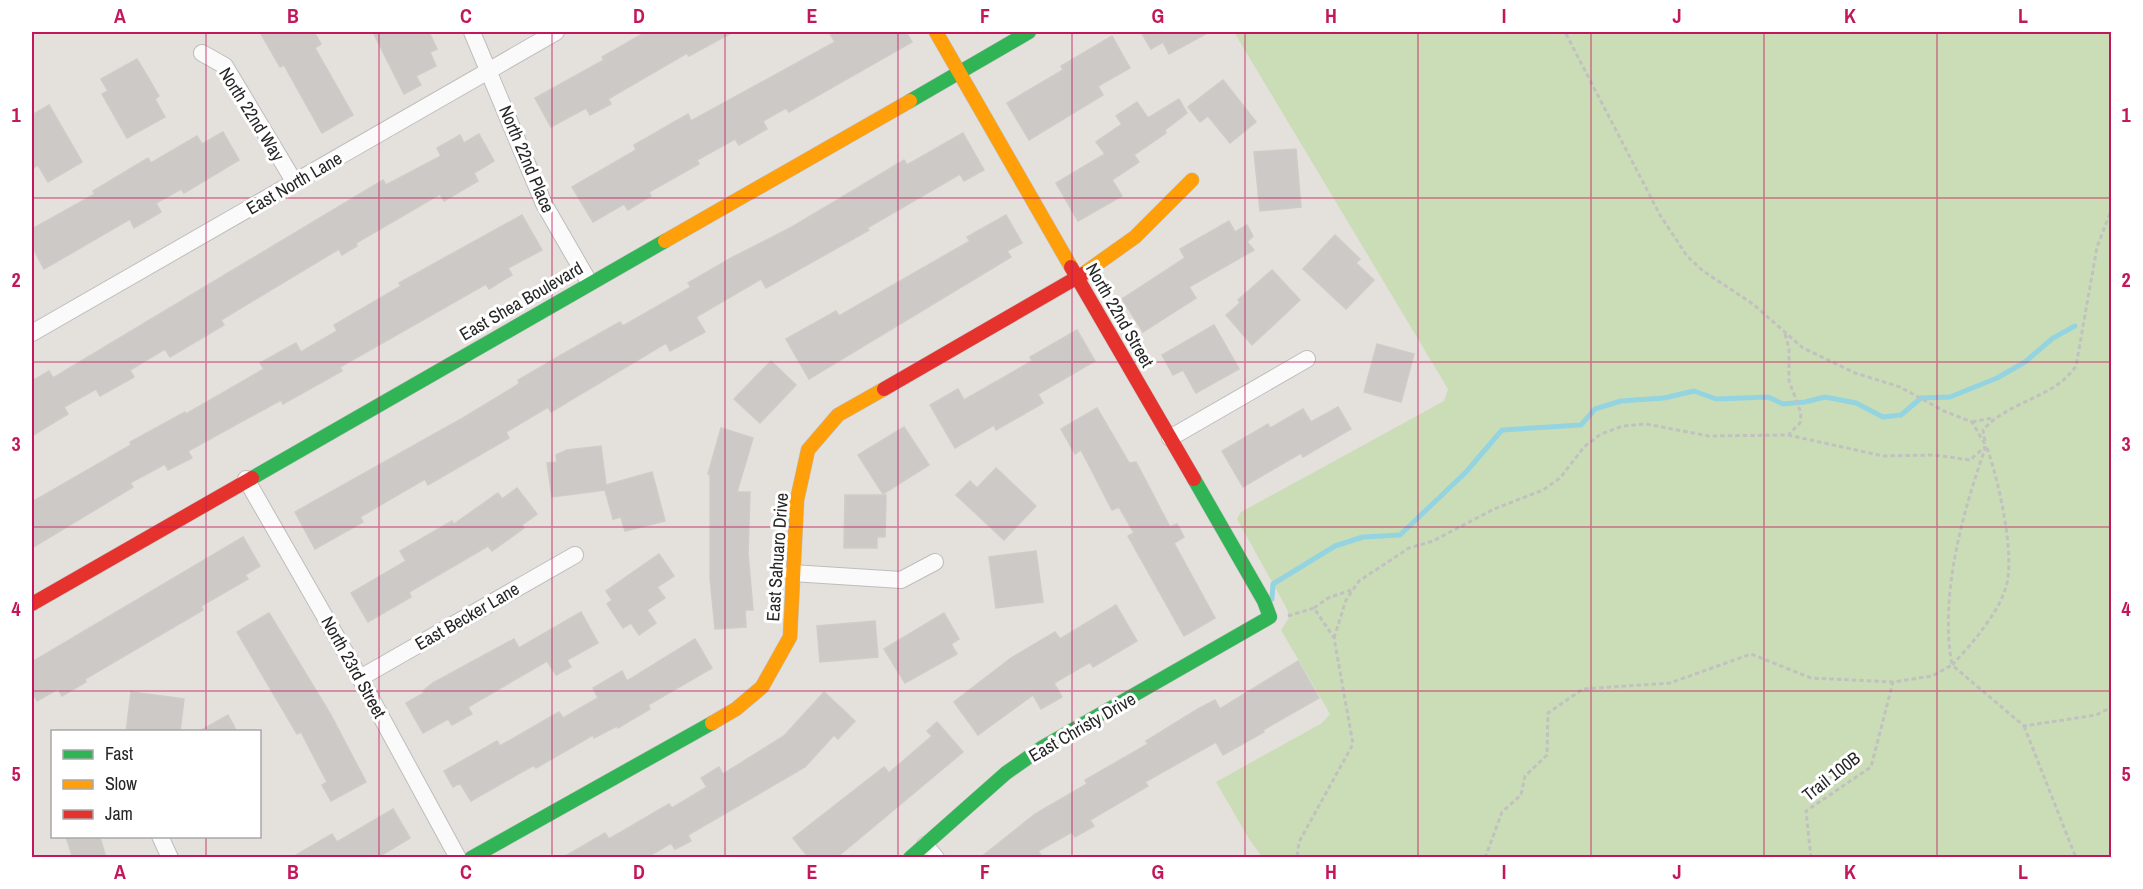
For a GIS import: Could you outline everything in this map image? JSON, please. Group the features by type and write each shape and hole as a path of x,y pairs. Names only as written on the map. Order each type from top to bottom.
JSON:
{"street":[{"name":"North 22nd Place","path":"472,32 544,204 589,282"},
{"name":"East North Lane","path":"34,326 294,183 556,32"},
{"name":"North 22nd Street","path":"936,32 1264,601 1270,617"},
{"name":"East Shea Boulevard","path":"32,604 589,282 1029,32"},
{"name":"North 22nd Way","path":"202,53 225,66 294,183"},
{"name":"East Sahuaro Drive","path":"471,858 736,709 762,687 790,637 796,500 808,450 837,415 1128,246 1166,212 1192,180"},
{"path":"1170,438 1307,358"},
{"name":"North 23rd Street","path":"246,479 360,678 458,858"},
{"name":"East Becker Lane","path":"360,678 575,555"},
{"path":"792,573 901,580 935,562"},
{"name":"East Christy Drive","path":"910,858 1006,773 1043,747 1270,617"},
{"path":"160,838 170,858"},
{"path":"925,845 936,858"}],"path":[{"path":"1565,32 1670,232 1702,271 1753,304 1784,333 1821,359 1855,373 1900,387 1944,411 1972,422 1994,417 2067,379 2076,366 2097,248 2112,208"},
{"path":"1784,333 1789,348 1789,381 1802,413 1800,423 1788,435"},
{"path":"1485,858 1502,812 1521,795 1525,777 1547,755 1548,713 1583,689 1670,683 1751,654 1811,678 1893,682 1932,676 1952,665 1974,642 2006,588 2007,543 2001,499 1997,476 1983,430 1994,417"},
{"path":"1972,422 1986,446 1961,527 1952,581 1948,644 1952,665 2024,726 2076,858"},
{"path":"1334,638 1351,590 1359,581 1409,548 1433,541 1494,509 1543,490 1560,478 1584,447 1601,434 1612,430 1646,423 1709,436 1788,435 1883,456 1934,455 1970,460 1986,446"},
{"path":"1270,617 1284,617 1314,608 1328,598 1351,590"},
{"path":"1297,858 1299,842 1353,744 1334,638 1314,608"},
{"name":"Trail 100B","path":"1811,858 1806,811 1871,767 1893,682"},
{"path":"2024,726 2097,715 2112,707"}],"green space":[{"path":"1234,32 2111,32 2111,857 1262,857 1216,782 1322,723 1330,714 1281,630 1289,618 1287,609 1237,519 1241,512 1444,401 1448,389"}],"building":[{"path":"260,32 314,32 321,44 315,48 353,115 322,133 284,65 280,67"},
{"path":"373,32 429,32 437,49 430,52 436,66 416,76 421,85 404,94"},
{"path":"646,32 733,32 689,56 687,53 608,99 611,104 590,115 586,108 551,127 535,98 604,60 602,57"},
{"path":"829,32 906,32 912,42 789,112 786,108 763,121 767,129 739,145 735,139 697,160 699,164 649,192 651,196 628,210 624,204 593,222 572,187 636,150 634,145 688,114 691,121 835,42"},
{"path":"1141,32 1209,32 1169,54 1163,42 1151,49"},
{"path":"1112,36 1130,68 1098,86 1103,95 1029,140 1007,103 1063,70 1061,66"},
{"path":"137,59 159,96 155,99 165,117 127,138 102,94 108,91 101,79"},
{"path":"1223,80 1256,122 1230,143 1208,116 1200,122 1188,107"},
{"path":"1179,99 1187,113 1165,130 1166,133 1134,155 1139,162 1112,180 1122,196 1078,221 1056,183 1105,154 1096,142 1122,124 1116,116 1137,102 1148,118"},
{"path":"49,105 82,162 48,182 38,165 32,169 32,115"},
{"path":"223,132 239,160 184,193 181,189 156,203 161,212 134,228 130,219 44,269 32,246 32,229 95,194 93,191 148,158 151,163 197,136 202,144"},
{"path":"963,133 984,170 964,181 960,174 867,228 869,230 766,288 761,279 696,317 705,332 670,351 666,343 551,412 548,407 506,432 509,438 428,485 425,479 360,517 363,522 315,549 295,512 463,418 519,384 518,380 563,354 620,322 623,326 691,287 688,283 733,257 792,227 904,160 907,165"},
{"path":"479,134 494,161 474,173 478,181 444,201 440,194 356,243 357,246 342,255 339,249 221,320 224,325 170,357 165,349 130,370 134,377 100,396 96,389 64,407 68,414 32,436 32,381 49,371 53,378 383,180 386,185 441,156 437,148 460,135 464,143"},
{"path":"1296,149 1301,207 1260,211 1254,152"},
{"path":"522,215 542,250 508,268 512,275 489,289 486,284 340,367 342,371 283,404 281,400 188,451 192,458 168,470 165,464 130,483 133,487 32,548 32,502 131,445 130,442 185,412 186,414 264,369 260,363 296,343 301,352 337,331 334,325 401,286 399,283"},
{"path":"1006,215 1022,243 1007,251 1011,257 809,379 786,339 836,311 839,316 970,241 967,237"},
{"path":"1229,221 1235,232 1247,225 1253,236 1247,242 1254,250 1189,287 1196,298 1143,332 1122,299 1185,258 1180,249"},
{"path":"1335,235 1360,259 1356,263 1374,280 1346,309 1303,269"},
{"path":"1272,270 1300,300 1252,345 1226,315 1240,303 1238,300"},
{"path":"1214,325 1239,369 1196,393 1183,370 1173,375 1162,355"},
{"path":"1077,330 1095,361 1038,394 1043,403 996,430 994,425 955,448 930,405 958,389 964,400 1032,361 1030,357"},
{"path":"1377,344 1414,354 1401,402 1364,392"},
{"path":"771,361 796,385 760,423 734,399"},
{"path":"1338,407 1351,429 1303,457 1301,453 1243,487 1222,451 1268,424 1270,428 1303,409 1311,422"},
{"path":"1097,408 1129,463 1136,462 1170,527 1177,524 1184,537 1174,543 1215,618 1184,636 1128,536 1134,533 1119,507 1112,510 1081,450 1075,454 1061,429"},
{"path":"904,427 929,465 883,494 858,455"},
{"path":"721,428 753,438 737,492 750,492 748,553 753,610 745,610 746,627 715,629 710,577 710,474 708,474"},
{"path":"601,446 606,485 652,472 665,521 625,531 621,517 613,519 605,490 552,497 547,463 557,462 556,455 567,450"},
{"path":"996,468 1036,506 1004,540 956,495 970,481 977,488"},
{"path":"517,488 537,514 522,525 524,528 492,551 488,546 409,592 411,597 368,622 351,593 406,561 400,551 452,521 454,524 498,493 502,499"},
{"path":"845,495 886,495 885,537 877,537 877,548 844,548"},
{"path":"243,537 260,566 245,575 248,579 201,606 203,610 85,679 86,682 62,696 58,689 37,701 32,692 32,662"},
{"path":"1036,551 1043,602 996,608 989,557"},
{"path":"659,554 674,576 657,587 665,598 647,610 656,623 639,635 631,623 623,628 607,604 612,600 606,591"},
{"path":"1116,605 1137,641 1093,667 1090,662 1054,683 1062,697 1041,709 1033,695 978,735 954,702 1011,658 1055,632 1060,639"},
{"path":"581,612 598,643 567,660 571,667 556,675 547,661 468,707 472,714 452,725 448,719 423,733 406,703 424,693 423,691 433,683 514,639 519,648"},
{"path":"269,613 331,715 366,782 331,801 322,785 327,782 301,732 297,734 237,632"},
{"path":"944,613 959,639 951,644 957,654 905,683 884,649"},
{"path":"875,621 878,657 820,662 817,626"},
{"path":"695,639 712,668 648,705 650,709 618,728 617,726 594,738 593,735 536,768 534,765 471,801 460,783 453,787 444,771 497,741 500,746 559,712 563,718 598,698 593,688 622,671 627,681"},
{"path":"1298,661 1319,698 1223,755 1216,742 1145,782 1148,786 1090,820 1094,826 1075,837 1072,832 1038,851 1043,858 980,858 1035,814 1087,784 1085,780 1148,744 1146,741 1215,700 1220,709"},
{"path":"131,692 184,699 180,730 126,730"},
{"path":"824,692 855,721 838,739 834,735 805,767 688,835 691,841 675,849 671,843 646,858 562,858 605,833 609,839 669,804 672,808 707,787 701,778 719,767 723,774 784,736"},
{"path":"228,715 236,730 202,730"},
{"path":"937,722 963,752 836,858 809,858 793,838 884,767 889,773 932,736 927,731"},
{"path":"393,809 410,838 377,858 291,858 332,834 337,842"},
{"path":"66,838 100,838 106,858 73,858"}],"waterway":[{"path":"1272,599 1273,584 1335,546 1363,537 1400,535 1466,472 1502,430 1581,425 1595,409 1621,401 1664,398 1694,391 1716,399 1768,397 1783,404 1825,397 1856,403 1883,417 1901,415 1921,398 1950,397 1997,378 2025,362 2053,338 2075,326"}],"traffic: fast":[{"path":"910,101 1029,32"},
{"path":"252,478 665,241"},
{"path":"910,858 1006,773 1043,747 1270,617 1264,601 1194,479"},
{"path":"471,858 712,723"}],"traffic: slow":[{"path":"936,32 1071,267"},
{"path":"665,241 910,101"},
{"path":"1083,274 1135,237 1192,180"},
{"path":"712,723 736,709 762,687 790,637 797,500 808,450 838,415 884,389"}],"traffic: jam":[{"path":"1071,267 1194,479"},
{"path":"884,389 1083,274"},
{"path":"32,604 252,478"}]}
